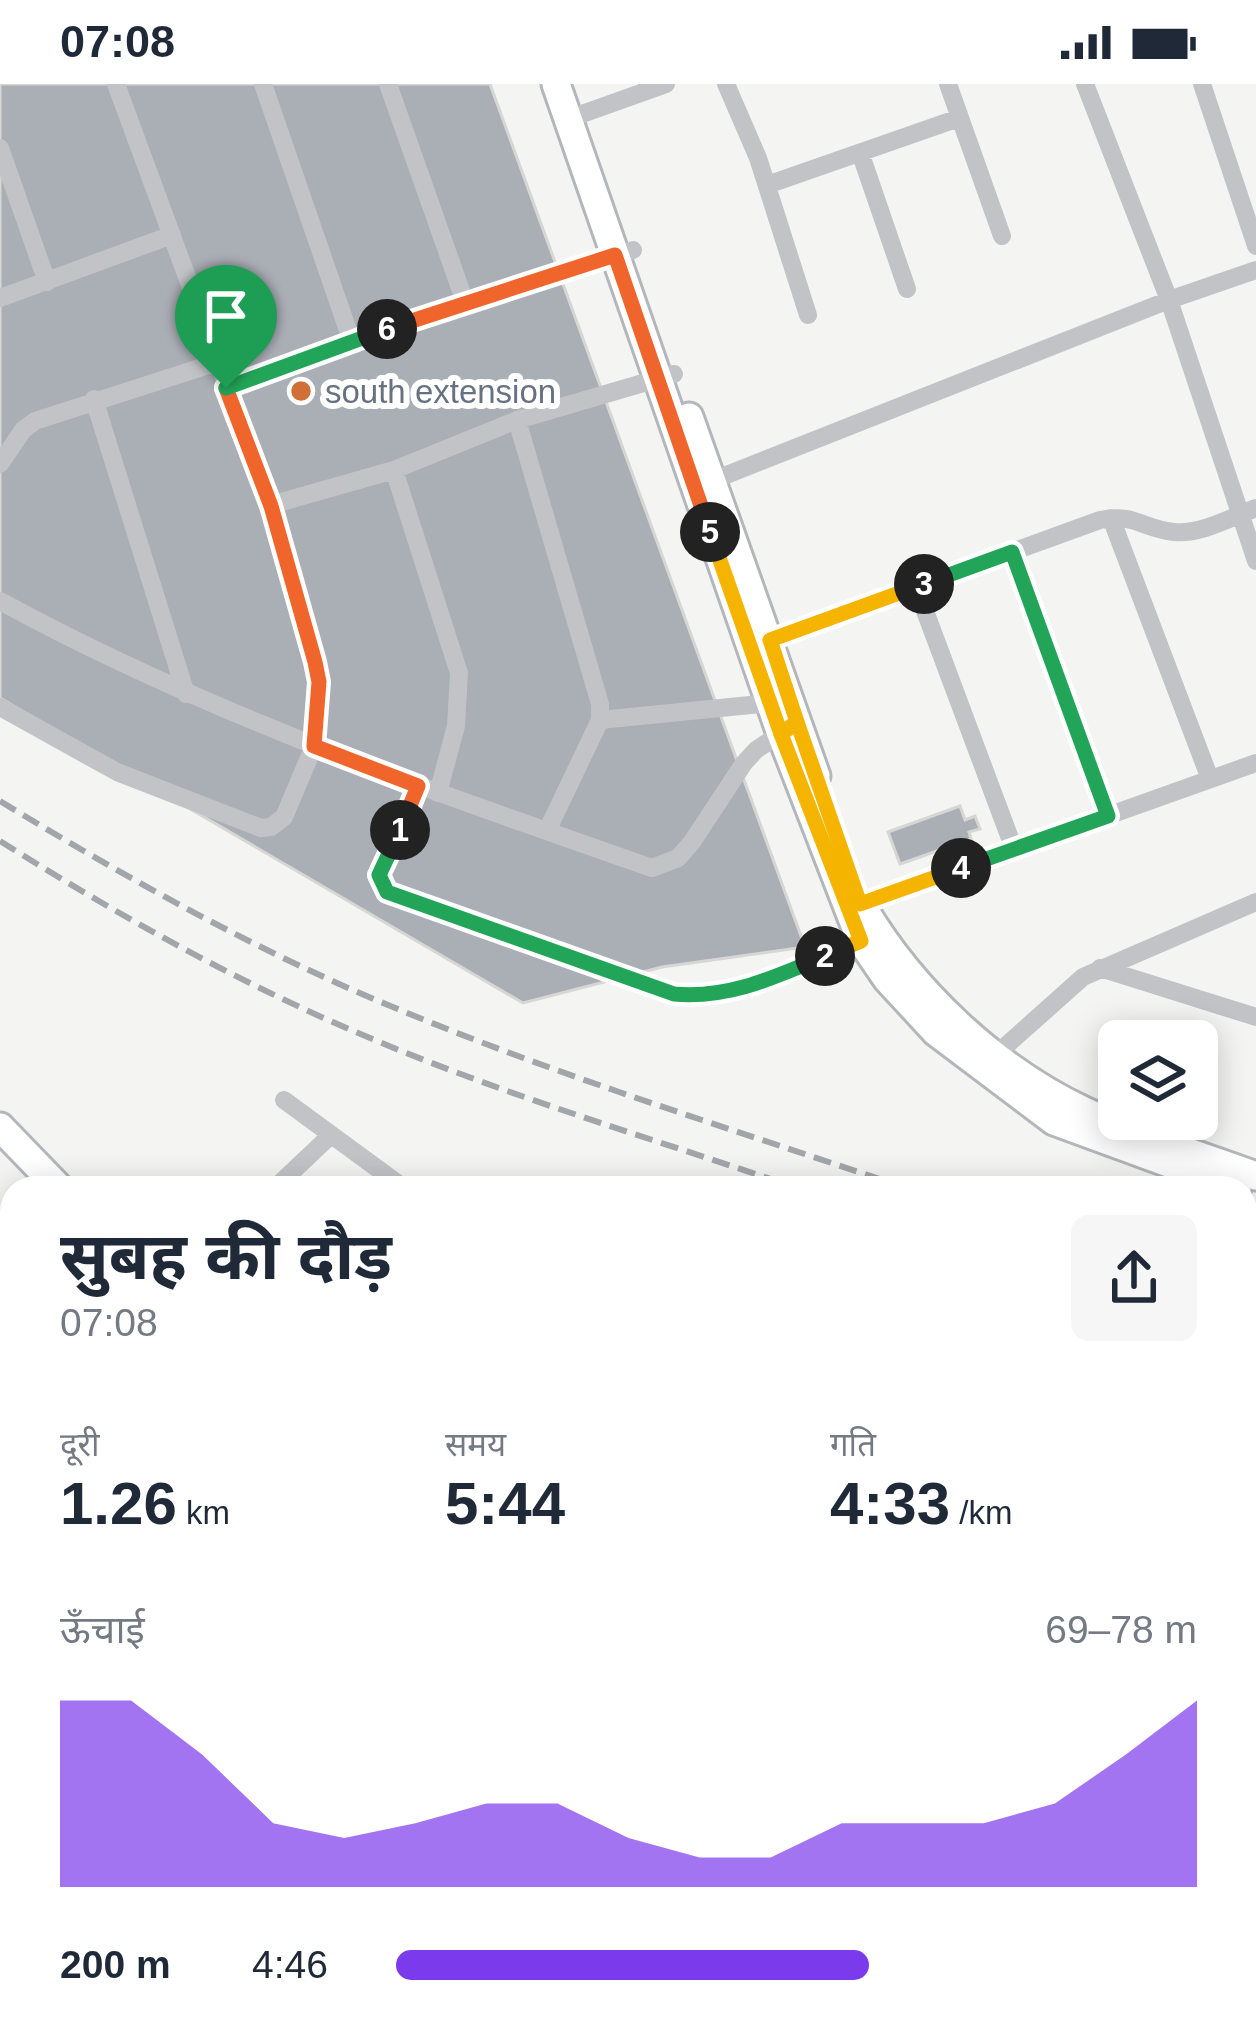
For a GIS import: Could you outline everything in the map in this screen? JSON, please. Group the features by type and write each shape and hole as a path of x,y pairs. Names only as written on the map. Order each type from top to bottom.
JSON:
{"street":[{"path":"0,706 117,772 261,828 284,817 314,746 319,682 271,506 116,84"},
{"path":"263,84 352,342"},
{"path":"388,84 466,302"},
{"path":"556,84 575,116 785,715 869,938 911,1007 989,1060 1086,1112 1253,1176"},
{"path":"573,84 575,116"},
{"path":"575,116 666,84"},
{"path":"727,84 767,185 808,315"},
{"path":"948,84 1002,236"},
{"path":"1085,84 1248,511 1256,560"},
{"path":"1202,84 1256,246"},
{"path":"767,185 959,118"},
{"path":"0,148 47,282"},
{"path":"861,155 907,289"},
{"path":"0,298 172,235"},
{"path":"226,388 466,302 624,252"},
{"path":"704,484 1169,300 1256,271"},
{"path":"0,464 23,430 35,421 218,362"},
{"path":"271,506 394,470 517,420 665,377"},
{"path":"94,399 187,694"},
{"path":"517,420 597,689 600,720 547,831"},
{"path":"394,470 459,673 456,726 438,793"},
{"path":"704,484 770,640 785,715 869,938"},
{"path":"770,640 1111,518 1142,520 1173,532 1192,531 1248,511"},
{"path":"1111,518 1210,779"},
{"path":"1012,552 1108,816"},
{"path":"916,587 1014,849"},
{"path":"0,601 96,653 187,694 418,786 652,868 665,865 692,842 744,763 785,715"},
{"path":"600,720 785,715"},
{"path":"860,904 1256,763"},
{"path":"418,786 379,875 387,892 674,994 705,997 757,984 869,938"},
{"path":"989,1060 1066,991 1100,968 1256,902"},
{"path":"1100,968 1256,1017"},
{"path":"989,1060 1054,1121 1205,1176"},
{"path":"284,1100 388,1176"},
{"path":"2,1132 47,1176"},
{"path":"288,1176 332,1135"}],"building":[{"name":"south extension","path":"0,84 490,84 805,947 662,967 523,1003 0,698"},
{"path":"960,806 965,820 975,816 980,829 969,832 971,839 900,864 888,832"}],"railway":[{"path":"0,801 190,910 388,1005 581,1079 870,1176"},
{"path":"0,841 184,949 328,1020 480,1081 761,1176"}],"place":[{"name":"south extension","path":"301,391"}],"route":[{"path":"226,388 271,506 315,662 319,682 314,746 418,786 379,875 387,892 674,994 705,997 757,984 861,941 781,734 797,722 770,640 1012,552 1108,816 860,904 797,722 781,734 615,255 466,302 226,388"}]}
